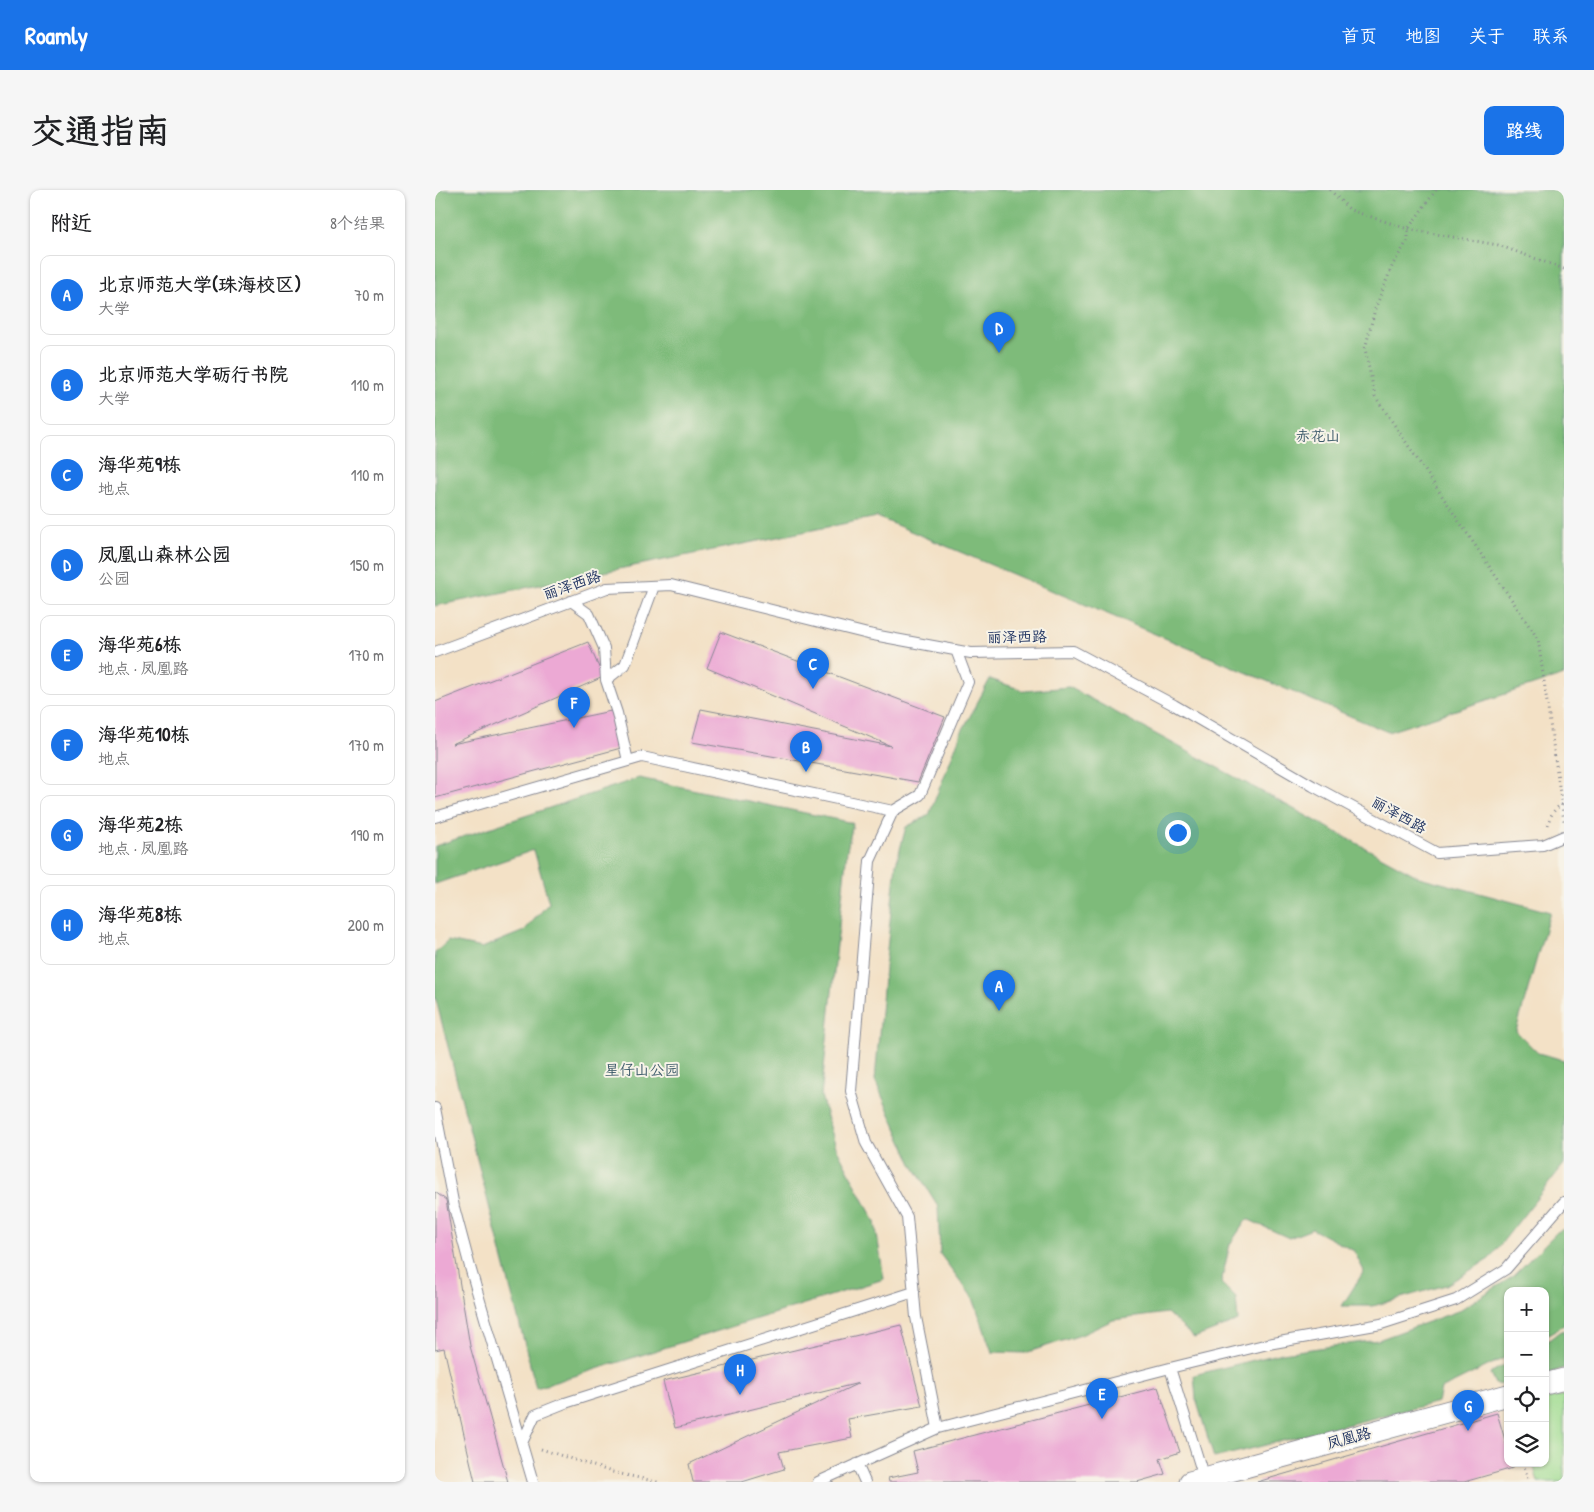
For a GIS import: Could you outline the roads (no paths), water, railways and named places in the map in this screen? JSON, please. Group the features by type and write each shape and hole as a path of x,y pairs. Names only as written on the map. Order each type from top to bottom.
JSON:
{"street":[{"path":"1549,1383 1564,1379"},
{"name":"凤凰路","path":"1197,1480 1504,1396"}],"lane":[{"name":"丽泽西路","path":"435,652 607,588 654,586 671,586 868,634 971,653 1073,651 1174,705 1313,786 1437,853 1543,845 1564,836"},
{"path":"606,680 625,664 654,586"},
{"path":"571,601 589,614 605,648 606,680 617,713 628,761"},
{"path":"938,1428 917,1317 907,1217 866,1143 851,1092 870,861 893,811 920,795 968,682 956,650"},
{"path":"435,818 642,757 893,811"},
{"path":"435,1108 454,1207 533,1482"},
{"path":"818,1482 938,1428 1268,1344 1381,1324 1456,1300 1506,1269 1564,1202"},
{"path":"521,1443 535,1415 565,1403 914,1292"},
{"path":"1170,1368 1197,1480"},
{"path":"857,1464 865,1482"}],"place":[{"name":"凤凰山森林公园","path":"999,353"},
{"name":"海华苑9栋","path":"813,689"},
{"name":"海华苑10栋","path":"574,728"},
{"name":"北京师范大学砺行书院","path":"806,772"},
{"name":"北京师范大学(珠海校区)","path":"999,1011"},
{"name":"海华苑8栋","path":"740,1395"},
{"name":"海华苑6栋","path":"1102,1419"},
{"name":"海华苑2栋","path":"1468,1431"}],"park label":[{"name":"赤花山","path":"1318,436"},
{"name":"星仔山公园","path":"642,1070"}]}
